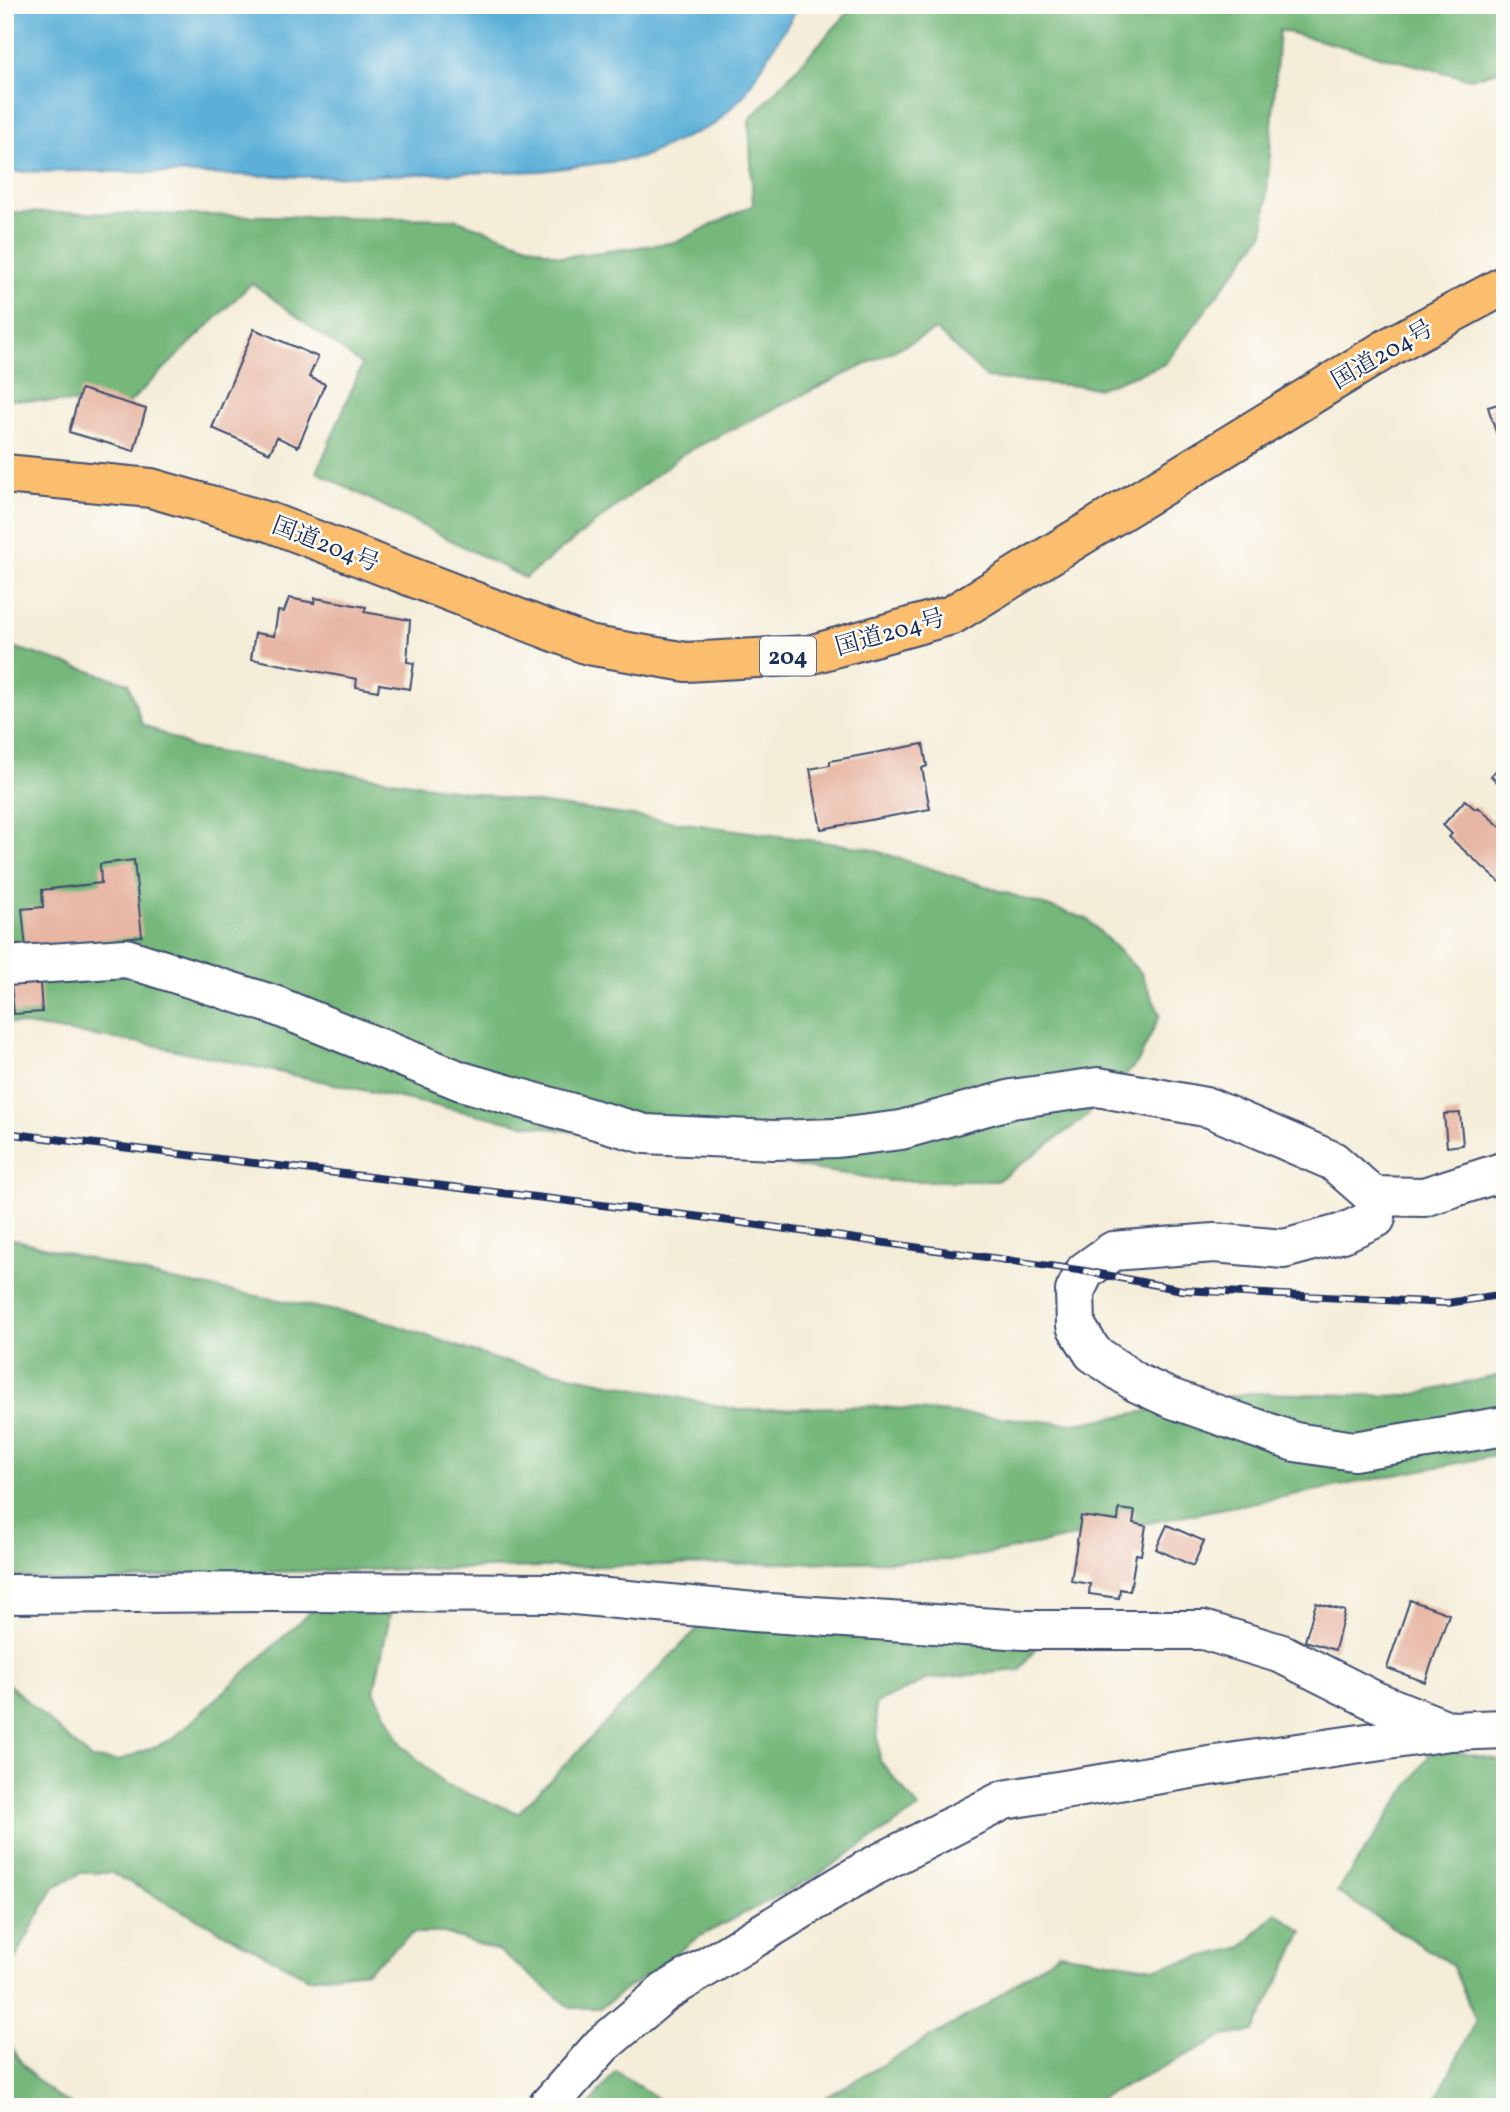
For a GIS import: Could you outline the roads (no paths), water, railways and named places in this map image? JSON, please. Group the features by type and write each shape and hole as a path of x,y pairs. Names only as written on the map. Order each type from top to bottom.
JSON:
{"highway":[{"name":"国道204号","path":"5,474 151,488 269,522 588,645 686,662 809,655 952,615 1391,346 1505,285"}],"street":[{"path":"5,966 126,958 274,1005 461,1081 645,1134 773,1140 837,1138 901,1130 1012,1099 1098,1087 1210,1108 1334,1161 1373,1196 1376,1219 1343,1233 1284,1249 1214,1243 1113,1251 1085,1271 1075,1291 1076,1326 1093,1353 1137,1383 1170,1398 1295,1442 1353,1451 1505,1426"},
{"path":"1373,1196 1424,1197 1505,1171"},
{"path":"5,1594 554,1593 754,1612 1024,1630 1203,1630 1282,1654 1375,1701 1450,1731"},
{"path":"547,2107 602,2045 664,1992 868,1869 1004,1800 1195,1768 1450,1731 1505,1729"}],"water":[{"path":"5,5 802,5 744,95 715,124 640,158 542,171 313,177 81,171 5,172"}],"railway":[{"path":"5,1133 701,1217 1085,1271 1182,1290 1448,1303 1505,1294"}]}
